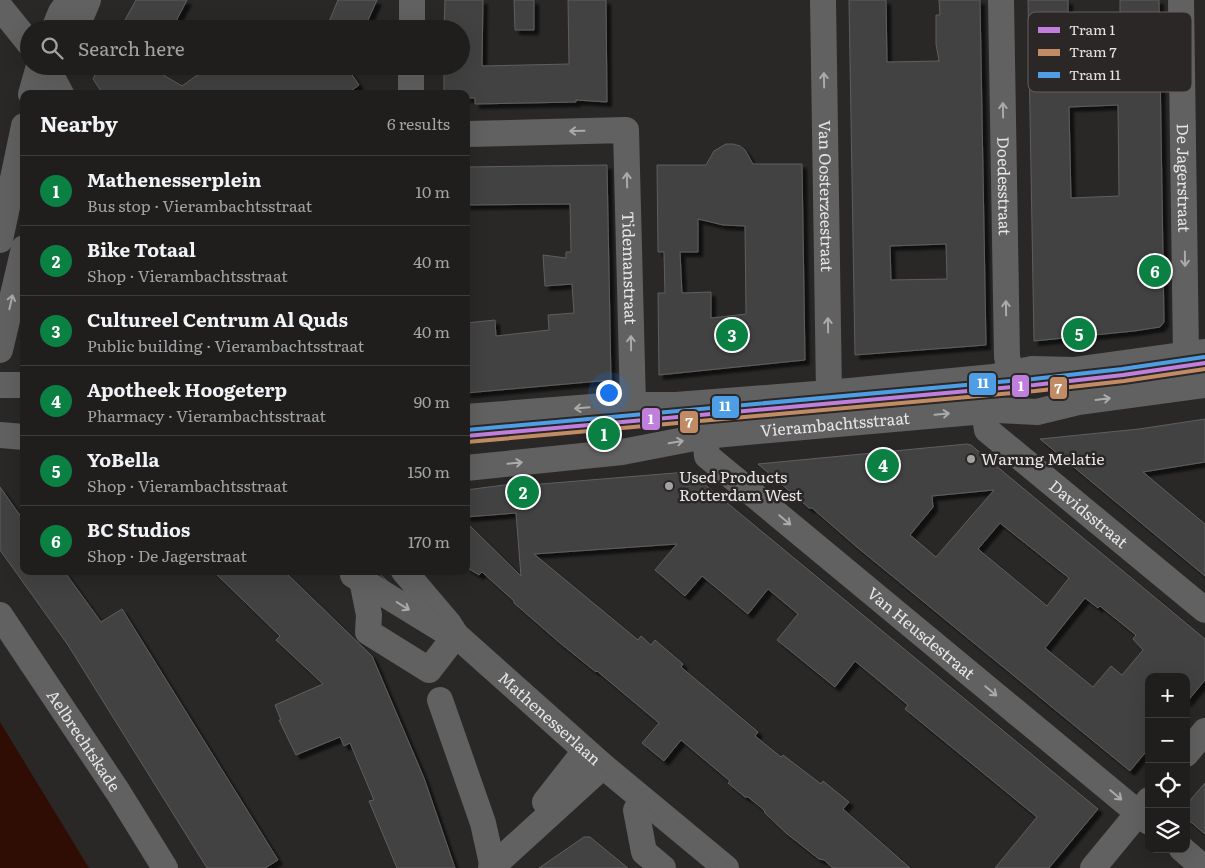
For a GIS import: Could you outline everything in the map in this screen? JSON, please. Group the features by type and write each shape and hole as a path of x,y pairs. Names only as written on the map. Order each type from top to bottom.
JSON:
{"street":[{"path":"58,20 70,0"},
{"path":"80,20 88,0"},
{"path":"412,0 412,20"},
{"name":"Van Oosterzeestraat","path":"823,0 829,393"},
{"name":"Doedesstraat","path":"1001,0 1007,356 1012,373"},
{"path":"0,7 20,32"},
{"path":"32,90 36,75"},
{"path":"53,75 61,86"},
{"path":"411,75 411,90"},
{"name":"De Jagerstraat","path":"1185,92 1195,354"},
{"name":"Tidemanstraat","path":"470,134 626,130 633,405"},
{"path":"0,240 20,145"},
{"path":"0,350 20,265"},
{"name":"Vierambachtsstraat","path":"470,417 633,405 676,405 829,393 993,377 1032,369 1075,370 1195,354"},
{"name":"Vierambachtsstraat","path":"470,468 622,452 705,436 986,420 996,410 1037,412 1078,402 1205,384"},
{"path":"0,385 20,385"},
{"name":"Davidsstraat","path":"986,420 1205,610"},
{"path":"0,435 20,436"},
{"name":"Van Heusdestraat","path":"705,436 707,456 1145,812"},
{"name":"Mathenesserlaan","path":"407,575 456,635 594,758 726,868"},
{"name":"Mathenesserlaan","path":"354,576 445,632 456,635"},
{"name":"Mathenesserlaan","path":"354,576 368,615 368,632 430,670 456,635"},
{"name":"Aelbrechtskade","path":"0,614 113,784 165,868"},
{"path":"440,700 483,823 492,868"},
{"path":"1190,749 1205,731"},
{"path":"492,868 594,758"},
{"path":"643,800 636,810 644,852 663,868"},
{"path":"1093,868 1145,812"},
{"path":"1187,853 1204,868"}],"shaded area":[{"path":"0,722 89,868 0,868"}],"building":[{"path":"136,0 187,0 177,20 125,20"},
{"path":"338,0 377,0 368,20 330,20"},
{"path":"445,0 483,0 482,66 569,64 568,0 606,0 607,102 576,100 576,102 475,104 475,98 470,98 470,90 444,90 444,75 470,75 470,20 444,20"},
{"path":"514,0 534,0 534,30 515,30"},
{"path":"849,0 886,0 887,62 939,61 936,44 936,15 940,15 939,0 980,0 986,345 855,355","holes":["946,244 947,279 891,280 890,246"]},
{"path":"1028,0 1068,0 1068,12 1028,12"},
{"path":"1120,0 1159,0 1159,12 1120,12"},
{"path":"95,75 163,75 182,86 197,75 352,75 359,85 352,90 100,90 93,79"},
{"path":"1030,92 1160,92 1164,322 1160,327 1034,341","holes":["1118,105 1119,196 1071,198 1069,107"]},
{"path":"726,144 733,144 745,150 753,164 802,164 805,360 659,375 658,293 665,293 664,252 658,252 657,165 706,165 714,151","holes":["698,219 723,225 745,226 746,314 711,318 711,292 682,293 680,252 698,252"]},
{"path":"607,165 611,380 470,393 470,323 495,320 496,336 549,330 548,315 574,313 572,284 545,286 543,255 566,258 566,252 571,252 570,204 470,205 470,167"},
{"path":"1205,419 1205,462 1143,472 1205,524 1205,576 1040,439 1139,429"},
{"path":"971,445 1205,639 1205,680 1190,698 1190,673 1145,673 1145,753 1130,771 858,548 812,508 809,508 758,464","holes":["994,490 936,557 910,535 933,507 932,496","1000,523 1069,578 1047,606 978,549","1085,598 1098,608 1100,606 1136,635 1133,639 1143,650 1122,675 1111,666 1093,687 1045,648"]},
{"path":"691,473 1098,809 1049,868 995,868 1037,817 905,709 908,705 855,661 835,687 777,640 798,614 768,589 748,614 702,576 685,596 655,570 677,544 534,554 638,640 641,636 651,645 655,640 683,664 681,667 758,732 755,736 781,757 783,755 821,784 823,781 849,802 843,809 910,868 833,868 786,833 764,810 728,783 730,781 681,740 664,761 642,743 659,723 560,643 482,572 479,575 470,569 470,526 521,576 516,513 470,517 470,489 512,484 529,485"},
{"path":"0,487 20,515 20,575 67,575 101,622 122,609 278,860 265,868 207,868 68,645 0,550"},
{"path":"217,575 288,575 372,656 424,778 455,868 397,868 369,801 374,800 350,743 344,746 340,737 296,755 279,720 281,720 275,705 323,684 276,640 280,636"},
{"path":"1205,783 1205,834 1190,821 1190,800"},
{"path":"584,837 590,837 628,868 539,868"}],"tram line":[{"name":"11","path":"470,430 1033,379 1204,357"},
{"name":"1","path":"470,436 1034,385 1205,363"},
{"name":"7","path":"470,442 1035,391 1124,381 1205,369"},
{"path":"381,575 583,754 717,868"},
{"path":"395,575 607,763 734,868"}],"place":[{"name":"BC Studios","path":"1155,271"},
{"name":"YoBella","path":"1079,334"},
{"name":"Cultureel Centrum Al Quds","path":"732,335"},
{"name":"Mathenesserplein","path":"604,434"},
{"name":"Warung Melatie","path":"971,459"},
{"name":"Apotheek Hoogeterp","path":"883,465"},
{"name":"Used Products Rotterdam West","path":"669,486"},
{"name":"Bike Totaal","path":"523,492"}]}
